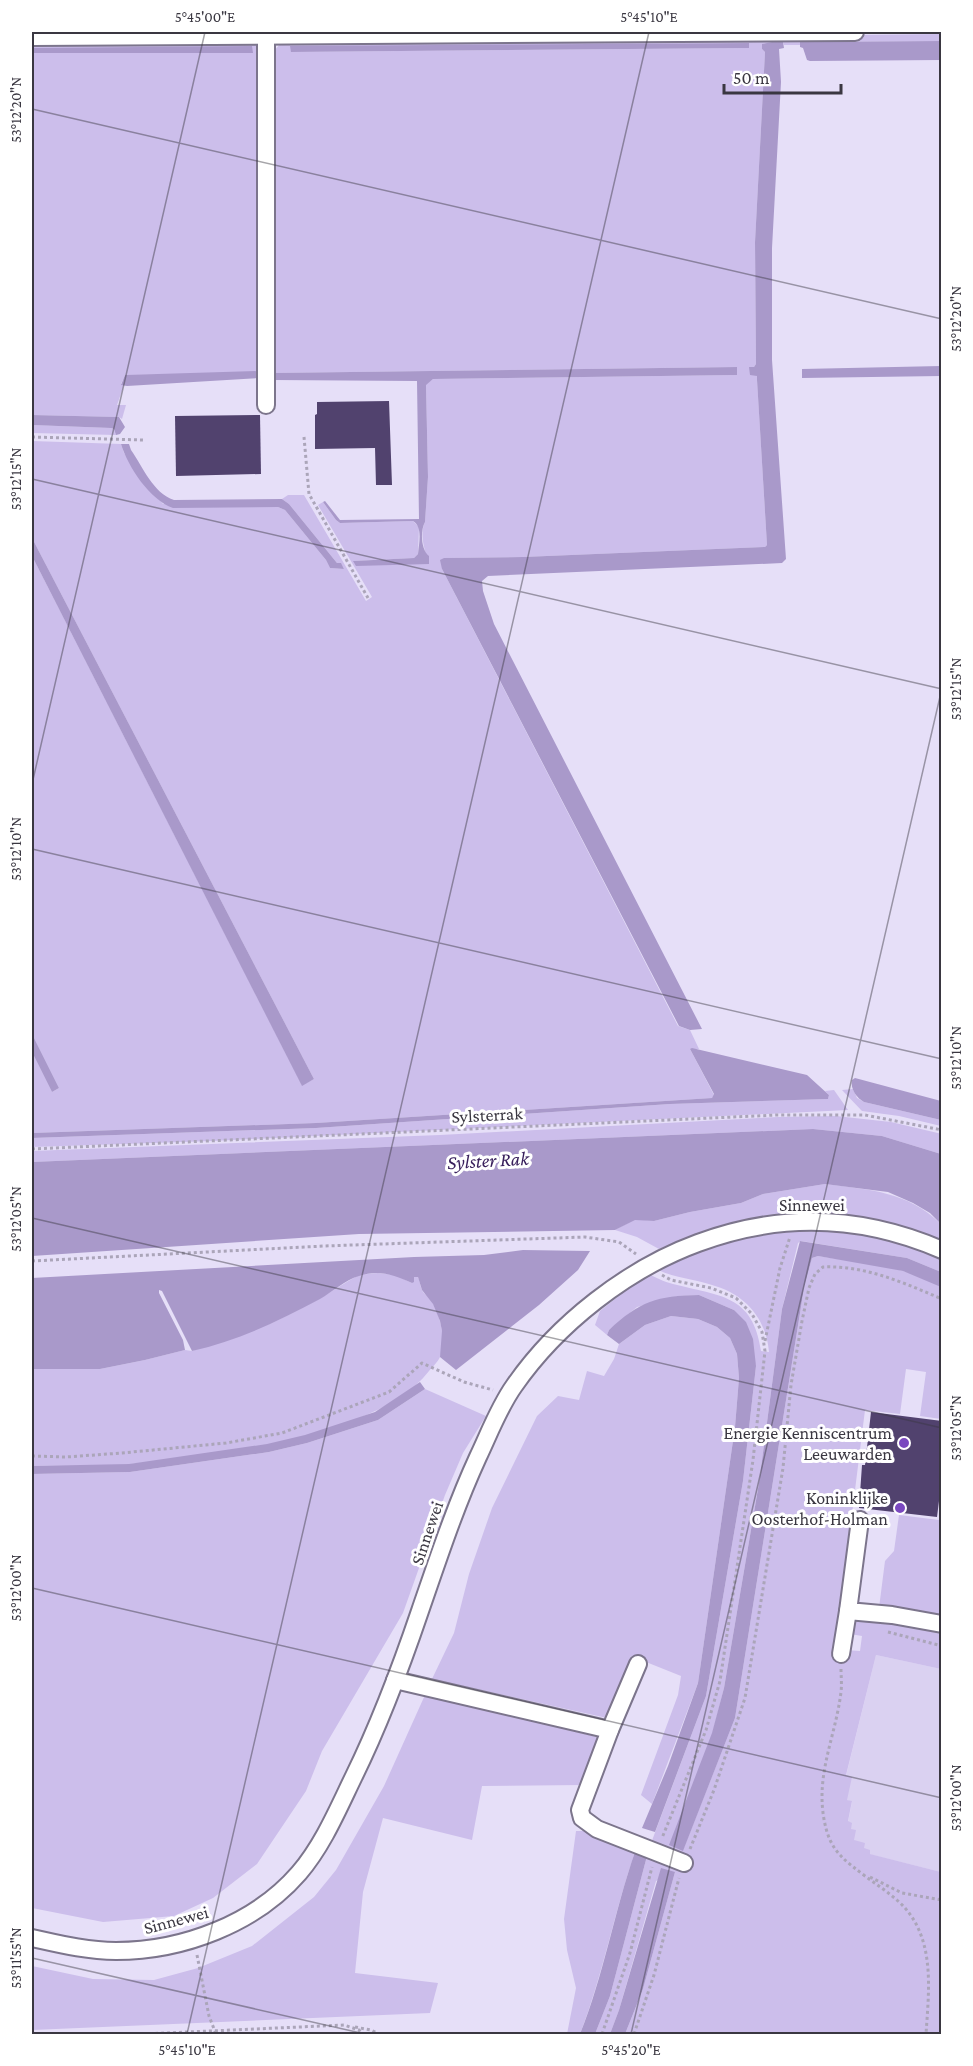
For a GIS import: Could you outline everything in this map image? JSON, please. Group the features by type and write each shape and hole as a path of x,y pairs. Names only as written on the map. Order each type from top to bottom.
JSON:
{"street":[{"path":"32,37 855,32"},
{"path":"266,35 266,405"},
{"name":"Sinnewei","path":"32,1938 113,1951 159,1948 194,1939 243,1917 278,1893 298,1874 315,1852 368,1746 395,1680 455,1510 487,1438 509,1395 547,1344 586,1310 646,1266 675,1251 709,1239 766,1224 831,1221 872,1227 905,1235 942,1250"},
{"path":"841,1654 860,1520"},
{"path":"848,1611 892,1615 942,1624"},
{"path":"638,1664 580,1810 582,1818 597,1829 684,1863"},
{"path":"395,1680 610,1730"}],"path":[{"path":"32,437 144,440"},
{"path":"304,437 309,494 368,598"},
{"name":"Sylsterrak","path":"32,1149 777,1115 865,1115 942,1130"},
{"path":"602,2034 630,1953 656,1852 706,1730 720,1681 753,1460 764,1346 780,1268 787,1243 797,1221"},
{"path":"32,1261 324,1246 585,1237 619,1242 634,1251 646,1266 671,1280 711,1288 736,1298 752,1314 762,1332 764,1346"},
{"path":"634,2034 654,1975 684,1863 714,1790 745,1698 783,1467 791,1385 809,1288 815,1274 823,1267 840,1266 892,1278 942,1299"},
{"path":"32,1456 66,1457 122,1453 226,1443 282,1432 389,1392 422,1363 464,1382 509,1395"},
{"path":"878,1629 942,1646"},
{"path":"841,1654 842,1689 826,1755 821,1803 827,1833 836,1853 899,1902 919,1928 928,1960 926,2034"},
{"path":"858,1871 902,1893 942,1900"},
{"path":"194,1939 209,2016 215,2033"},
{"path":"344,2025 359,2030 362,2034"},
{"path":"143,2034 215,2033 344,2025 371,2030 379,2034"}],"shaded area":[{"path":"941,34 941,41 762,44 765,52 755,242 756,364 754,367 749,367 757,376 767,545 765,547 523,557 444,558 442,569 678,1026 690,1030 699,1049 690,1049 714,1095 712,1098 316,1123 32,1133 32,1052 52,1092 59,1088 32,1034 32,556 302,1085 314,1079 32,538 32,441 121,444 124,453 163,504 278,507 285,510 330,568 344,569 289,504 282,499 288,495 304,495 366,601 372,597 318,505 323,502 340,523 413,521 419,527 418,554 414,558 353,561 429,564 423,543 428,477 426,384 433,379 737,375 737,367 273,373 273,52 282,42","holes":["748,43 749,48 291,52 291,47"]},
{"path":"32,41 259,44 262,374 125,375 117,405 126,405 122,419 119,417 32,415 32,53 253,53 32,48"},
{"path":"32,425 111,428 114,429 116,435 32,433"},
{"path":"853,1089 857,1098 864,1102 941,1120 941,1126 899,1116 862,1111 842,1090"},
{"path":"834,1090 848,1110 212,1141 32,1147 32,1138 316,1128 670,1104 828,1099 829,1095 825,1091"},
{"path":"836,1116 891,1122 942,1134 941,1154 882,1136 813,1129 32,1162 32,1151"},
{"path":"825,1184 857,1188 901,1198 928,1213 941,1224 942,1241 868,1218 799,1213 765,1216 731,1224 659,1249 637,1237 615,1230 628,1223 556,1211 654,1221 741,1203 763,1194"},
{"path":"798,1229 850,1233 902,1243 941,1260 941,1272 907,1258 801,1241 798,1243 782,1309 759,1483 724,1688 683,1850 735,1718 804,1288 812,1258 818,1256 897,1269 927,1280 941,1287 941,1419 920,1416 926,1372 906,1369 900,1414 865,1410 842,1594 845,1650 860,1651 862,1636 850,1634 855,1620 941,1629 941,1669 876,1655 846,1775 852,1777 847,1800 852,1801 848,1821 852,1823 851,1829 856,1830 854,1840 865,1843 864,1848 870,1850 870,1854 941,1872 941,2034 625,2034 643,1989 675,1872 656,1881 610,2034 595,2034 610,1996 647,1856 635,1852 580,2034 567,2034 576,1988 567,1950 564,1919 576,1831 587,1831 650,1846 706,1696 743,1481 756,1366 734,1310 699,1295 678,1296 637,1307 609,1330 607,1335 595,1325 600,1311 647,1273 670,1283 719,1295 742,1308 757,1332 761,1351 769,1352 763,1328 752,1309 744,1301 724,1289 658,1270 681,1258 740,1238"},
{"path":"377,1273 395,1275 412,1283 414,1277 418,1277 423,1291 431,1300 437,1313 442,1328 443,1343 439,1359 429,1371 405,1394 372,1413 291,1439 205,1455 119,1465 32,1466 32,1369 100,1369 185,1350 192,1351 272,1323 359,1275"},
{"path":"671,1316 698,1319 717,1327 730,1338 737,1354 739,1378 735,1427 698,1683 652,1804 641,1795 678,1695 681,1676 631,1656 615,1703 607,1718 432,1679 454,1633 469,1574 492,1508 537,1416 558,1396 579,1400 587,1371 604,1376 614,1359 619,1344 645,1325"},
{"path":"425,1389 486,1416 463,1453 445,1495 403,1613 322,1751 306,1791 257,1864 213,1898 174,1916 103,1922 32,1908 32,1474 130,1472 269,1452 307,1443 378,1420"},
{"path":"941,1503 941,1620 879,1608 885,1561 894,1551 899,1515 939,1520"},
{"path":"876,1655 941,1669 941,1872 869,1854 854,1840 848,1822 852,1802 847,1800 846,1776"},
{"path":"425,1695 601,1738 583,1785 482,1786 472,1840 383,1818 363,1892 355,1973 438,1983 430,2013 32,2030 32,1966 93,1979 154,1980 198,1968 252,1946 314,1897 336,1870 384,1786"}],"water":[{"path":"941,41 941,60 810,61 807,60 803,48 800,47 800,42"},
{"path":"783,42 784,48 779,49 781,82 772,248 772,360 786,559 782,563 488,576 482,581 494,624 702,1029 690,1030 679,1026 442,569 440,560 444,558 765,547 767,545 757,376 750,375 749,367 754,367 756,364 755,242 765,52 762,44"},
{"path":"749,43 749,48 291,52 290,46"},
{"path":"252,46 253,53 32,53 32,48"},
{"path":"941,366 941,376 802,378 802,369"},
{"path":"737,367 737,375 433,379 426,385 428,477 422,535 424,549 429,556 429,564 356,566 353,561 414,558 418,554 419,531 413,521 340,523 323,502 325,501 340,520 419,519 417,381 273,380 272,373"},
{"path":"259,371 259,378 121,385 125,375"},
{"path":"32,415 119,417 125,427 120,434 116,435 114,429 111,428 32,425"},
{"path":"121,444 129,444 154,486 174,500 282,499 289,504 344,569 330,568 285,510 278,507 173,508 164,504 141,482"},
{"path":"32,538 314,1079 302,1086 32,556"},
{"path":"32,1034 59,1088 52,1092 32,1052"},
{"path":"690,1049 807,1075 829,1095 828,1099 670,1104 316,1128 32,1138 32,1133 316,1123 712,1098 714,1094"},
{"path":"855,1078 941,1101 941,1120 864,1102 853,1090 852,1080"},
{"name":"Sylster Rak","path":"813,1129 882,1136 941,1154 941,1224 930,1213 888,1192 825,1184 763,1194 741,1203 654,1221 635,1220 615,1230 359,1234 32,1256 32,1162"},
{"path":"800,1241 907,1258 941,1272 941,1287 903,1271 818,1256 812,1258 804,1288 735,1718 683,1851 669,1845 712,1733 724,1688 759,1483 782,1309"},
{"path":"523,1250 590,1251 578,1270 539,1305 456,1370 440,1357 442,1331 440,1321 433,1304 422,1290 418,1277 414,1277 412,1283 393,1275 380,1273 354,1278 320,1299 273,1322 225,1342 192,1351 162,1291 159,1290 183,1340 185,1350 100,1369 32,1369 32,1278 484,1255"},
{"path":"699,1295 734,1310 746,1322 753,1339 756,1366 743,1481 706,1696 655,1832 642,1828 668,1766 698,1683 735,1427 739,1378 737,1354 730,1338 717,1327 698,1319 671,1316 645,1325 619,1344 607,1335 620,1320 640,1306 660,1299"},
{"path":"420,1382 425,1389 378,1420 307,1443 269,1452 130,1472 32,1474 32,1466 129,1464 267,1444 305,1435 375,1412"},
{"path":"635,1852 647,1856 610,1996 595,2034 580,2034 596,1989"},
{"path":"661,1868 675,1872 643,1989 625,2034 610,2034 619,2010"}],"building":[{"path":"389,401 392,485 376,485 375,448 315,449 317,402"},
{"path":"260,415 261,474 176,476 175,416"},
{"name":"Energie Kenniscentrum Leeuwarden","path":"871,1412 942,1421 942,1477 937,1517 859,1508 862,1465 865,1465"}],"place":[{"name":"Energie Kenniscentrum Leeuwarden","path":"904,1443"},
{"name":"Koninklijke Oosterhof-Holman","path":"900,1508"}]}
